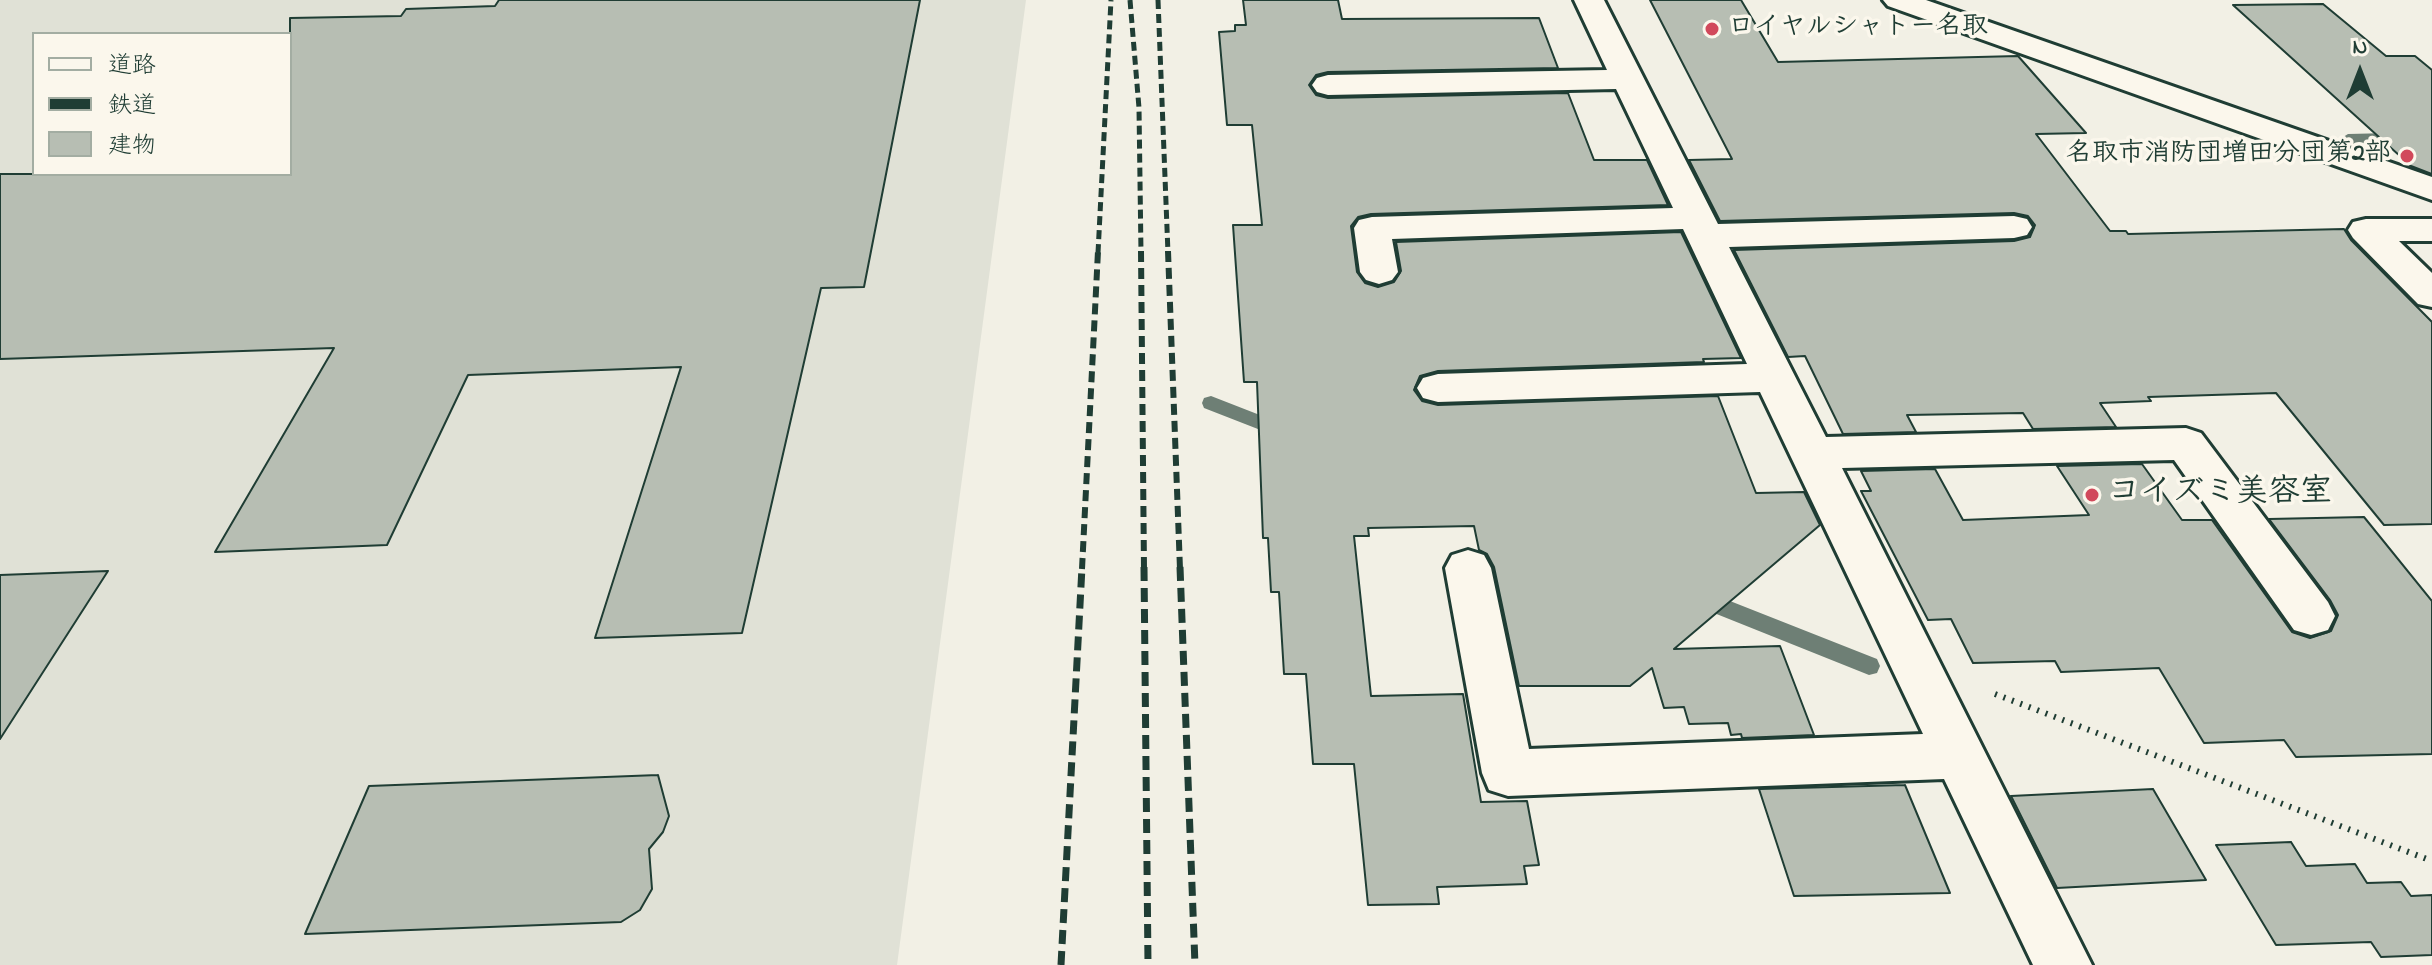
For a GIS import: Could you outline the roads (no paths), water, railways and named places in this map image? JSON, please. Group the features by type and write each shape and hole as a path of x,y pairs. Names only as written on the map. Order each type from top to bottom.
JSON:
{"street":[{"path":"1589,0 2063,965"},
{"path":"1898,0 1946,10 2432,189"},
{"path":"1328,85 1628,79"},
{"path":"1379,272 1372,228 2014,227"},
{"path":"2432,230 2366,230 2432,295"},
{"path":"1438,388 1774,377"},
{"path":"1813,453 2186,444 2311,616"},
{"path":"1468,568 1508,773 1961,755"}],"waterway":[{"path":"2348,139 2432,137"},
{"path":"1211,403 1281,431"},
{"path":"1697,597 1869,666"}],"railway":[{"path":"1098,253 1111,0"},
{"path":"1130,0 1139,108 1141,253"},
{"path":"1158,0 1168,253"},
{"path":"1082,569 1098,251"},
{"path":"1141,251 1144,569"},
{"path":"1168,251 1180,569"},
{"path":"1061,965 1082,567"},
{"path":"1144,567 1148,965"},
{"path":"1180,567 1195,965"}],"place":[{"name":"ロイヤルシャトー名取","path":"1712,29"},
{"name":"名取市消防団増田分団第2部","path":"2407,156"},
{"name":"コイズミ美容室","path":"2092,495"}]}
